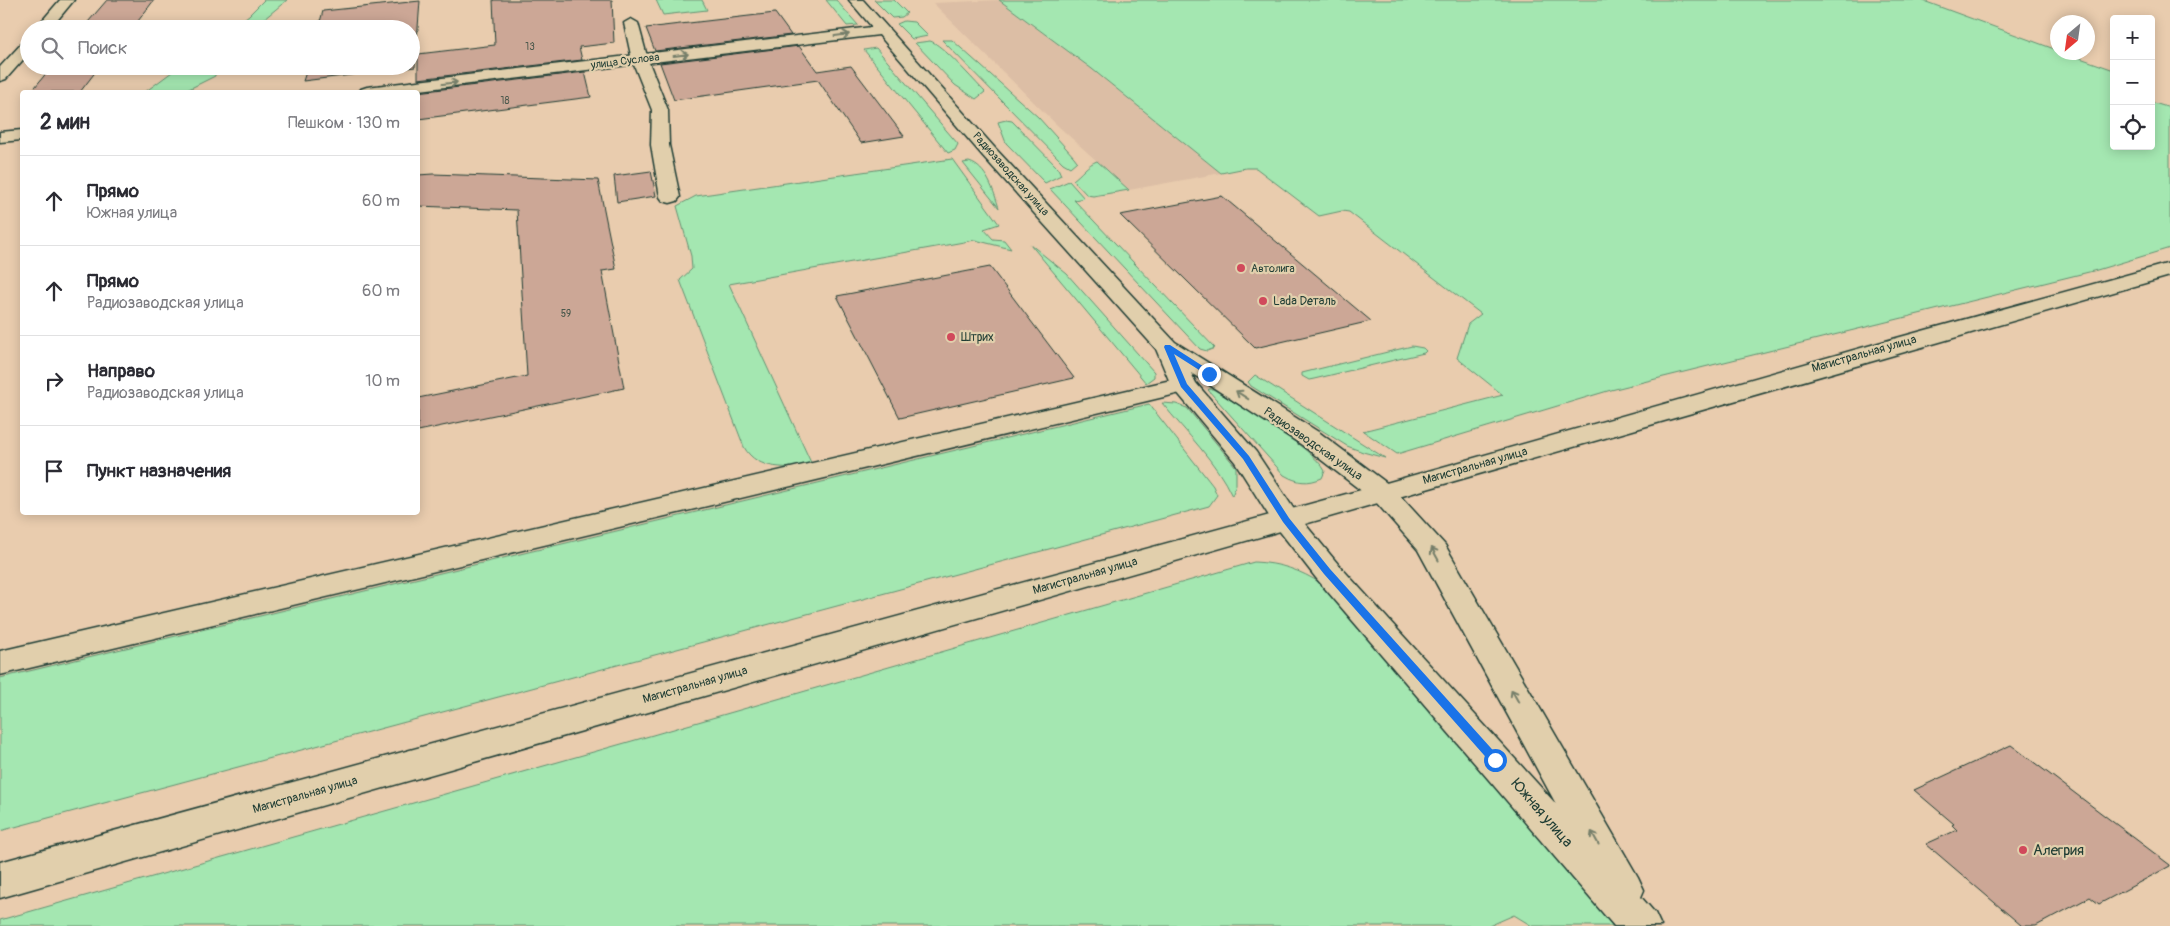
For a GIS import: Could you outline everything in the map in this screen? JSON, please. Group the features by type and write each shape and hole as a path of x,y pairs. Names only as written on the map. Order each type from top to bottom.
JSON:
{"main road":[{"path":"50,20 67,0"},
{"name":"Радиозаводская улица","path":"856,0 988,150 1167,347 1310,439 1382,493"},
{"path":"631,23 640,60 660,110 660,145 670,197"},
{"name":"улица Суслова","path":"384,90 882,30"},
{"path":"0,76 20,54"},
{"path":"0,137 20,135"},
{"name":"Магистральная улица","path":"0,880 1382,493 1871,352 2170,269"},
{"name":"Радиозаводская улица","path":"1167,347 1184,385 1246,458 1286,520"},
{"path":"0,663 1184,385"},
{"name":"Южная улица","path":"1382,493 1430,545 1642,926"},
{"name":"Южная улица","path":"1286,520 1327,571 1642,926"}],"shaded area":[{"path":"999,0 1092,69 1221,173 1129,190 1057,125 933,3"}],"green space":[{"path":"264,0 287,0 263,20 243,20"},
{"path":"656,0 702,0 707,10 663,15"},
{"path":"826,0 836,0 858,25 847,26"},
{"path":"874,0 894,0 907,13 902,17 892,18"},
{"path":"999,0 1921,0 2050,47 2050,60 2086,60 2110,69 2110,150 2155,150 2155,103 2170,108 2170,248 2097,270 1611,390 1397,454 1363,431 1503,395 1457,358 1468,324 1481,314 1349,212 1342,211 1319,216 1256,168 1221,173 1092,69"},
{"path":"904,21 914,22 928,36 912,39 897,24"},
{"path":"942,40 952,40 1038,117 1077,161 1070,167 1063,163"},
{"path":"930,41 950,55 985,92 976,99 955,85 915,43"},
{"path":"876,48 958,144 955,150 948,153 864,50"},
{"path":"168,75 215,75 187,90 148,90"},
{"path":"1012,121 1058,168 1061,175 1045,183 1006,143 998,122"},
{"path":"952,159 999,224 984,229 993,239 1004,240 1011,249 975,240 729,284 813,467 774,466 757,461 744,447 680,280 692,269 691,256 677,206 696,196"},
{"path":"1097,161 1129,190 1093,196 1087,195 1073,180"},
{"path":"969,162 981,169 989,181 999,208 963,163"},
{"path":"1069,181 1084,198 1074,200 1215,348 1207,351 1200,349 1050,189"},
{"path":"1030,244 1067,274 1154,372 1154,377 1146,383"},
{"path":"1412,346 1423,348 1426,351 1314,379 1309,380 1302,376 1302,373"},
{"path":"1255,375 1385,458 1347,446 1251,386 1248,382"},
{"path":"1209,389 1213,389 1291,439 1318,462 1325,471 1322,478 1303,482 1284,475"},
{"path":"1162,403 1176,404 1187,408 1236,467 1236,485 1232,496 1209,459"},
{"path":"1149,404 1213,486 1217,495 1209,506 0,831 0,678"},
{"path":"1254,562 1290,568 1322,584 1626,926 1532,926 1514,915 1489,926 0,926 0,920"}],"building":[{"path":"107,0 154,0 139,20 90,20"},
{"path":"493,0 612,0 614,43 579,47 582,60 418,79 418,75 420,75 420,54 495,45"},
{"path":"420,1 419,20 320,20 323,11"},
{"path":"775,13 791,35 655,51 646,28"},
{"path":"799,46 817,71 851,66 904,136 861,143 818,80 674,100 660,63"},
{"path":"585,72 591,97 420,119 420,92"},
{"path":"45,75 93,75 82,90 33,90"},
{"path":"305,75 351,75 303,81"},
{"path":"651,171 656,196 617,202 614,176"},
{"path":"420,175 598,180 616,269 602,271 624,388 420,431 420,398 527,376 517,210 420,206"},
{"name":"Автолига","path":"1222,196 1371,321 1255,348 1120,215"},
{"name":"Штрих","path":"990,267 1074,378 900,418 837,296"},
{"path":"2011,745 2170,866 2099,904 2090,897 2036,926 2022,926 1926,844 1957,830 1952,825 1954,824 1914,790"}],"place":[{"name":"Автолига","path":"1241,268"},
{"name":"Lada Dеталь","path":"1263,301"},
{"name":"Штрих","path":"951,337"},
{"name":"Алегрия","path":"2023,850"}],"route":[{"path":"1209,374 1167,347 1184,385 1246,458 1286,520 1327,571 1495,760"}]}
